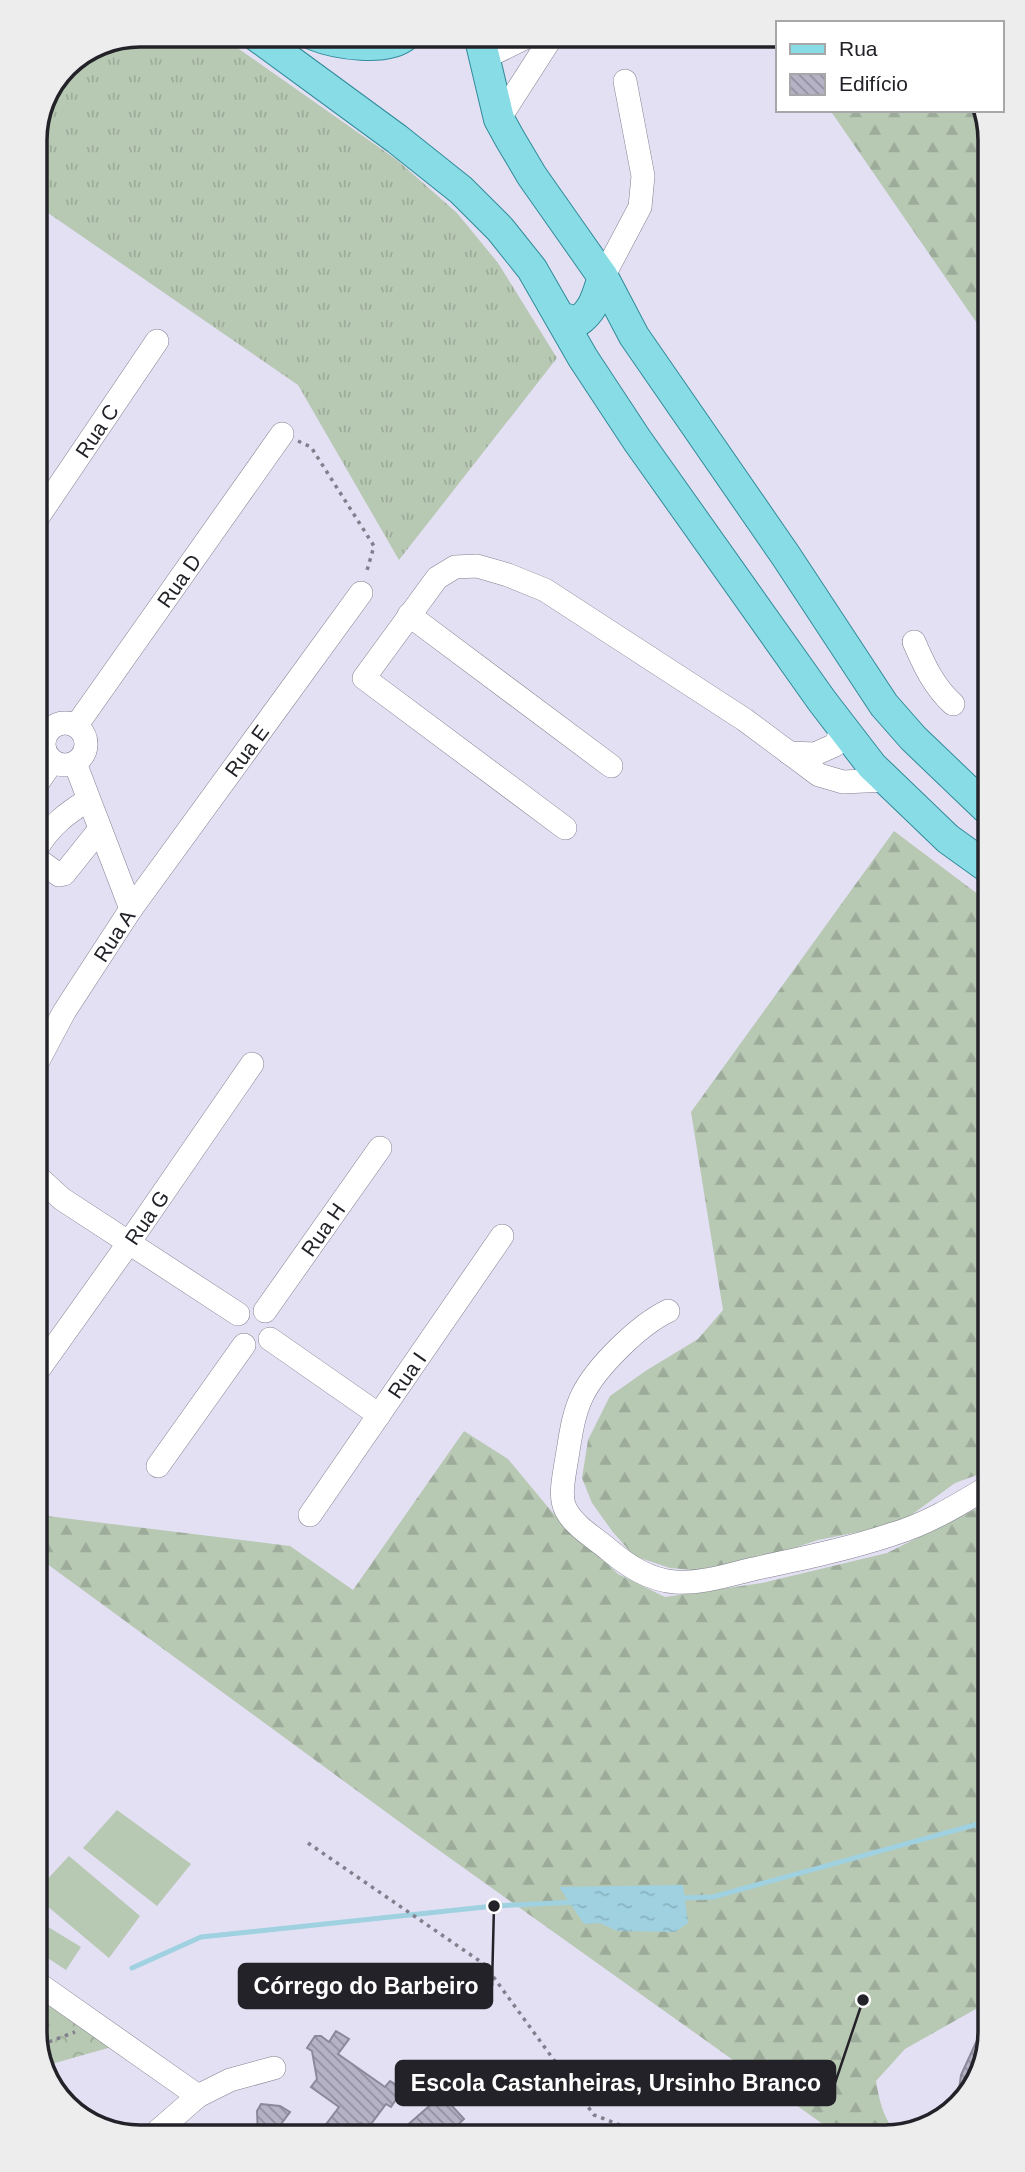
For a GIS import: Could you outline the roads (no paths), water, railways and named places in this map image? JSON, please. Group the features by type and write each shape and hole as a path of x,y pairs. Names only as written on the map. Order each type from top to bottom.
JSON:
{"main road":[{"path":"271,47 397,139 461,190 500,229 532,270 583,358 794,664 872,766 948,839 978,861"},
{"path":"481,47 499,119 532,176 603,277 634,336 786,556 884,705 913,738 978,793"},
{"path":"560,317 577,322 587,316 595,303 603,277"},
{"path":"583,358 584,344 591,334 603,329 634,336"}],"street":[{"path":"499,119 544,47"},
{"path":"603,277 640,206 643,176 625,81"},
{"name":"Rua C","path":"47,504 157,341"},
{"name":"Rua D","path":"76,726 282,434"},
{"path":"565,828 364,678 437,578 455,567 477,566 545,590 745,720 819,775 843,782 886,780"},
{"name":"Rua E","path":"131,909 361,593"},
{"path":"409,615 611,766"},
{"path":"914,642 942,694 953,704"},
{"path":"47,728 64,723 76,726 85,735 86,741 84,754 64,762 47,776"},
{"path":"789,752 815,754 825,750 835,745 843,728"},
{"path":"47,749 64,762"},
{"name":"Rua A","path":"47,1044 64,1012 131,909 88,800 64,762"},
{"path":"47,834 64,816 88,800"},
{"path":"47,866 59,875 64,874 100,829"},
{"name":"Rua G","path":"47,1358 252,1064"},
{"name":"Rua H","path":"265,1311 380,1148"},
{"path":"47,1185 62,1199 128,1244 238,1314"},
{"name":"Rua I","path":"310,1515 502,1236"},
{"path":"254,1307 265,1311 270,1315 273,1327 270,1339 261,1346 244,1345 234,1331 233,1325 238,1314 254,1307"},
{"path":"668,1311 654,1318 630,1339 588,1386 576,1411 566,1460 563,1496 565,1509 576,1523 626,1565 650,1576 674,1582 701,1580 894,1534 932,1518 978,1493"},
{"path":"270,1339 379,1415"},
{"path":"158,1466 244,1345"},
{"path":"47,1990 198,2096"},
{"path":"165,2125 198,2096 230,2080 274,2068"}],"water":[{"path":"683,1885 688,1923 675,1932 617,1931 600,1923 584,1924 559,1887"}],"waterway":[{"path":"681,1898 713,1897 978,1824"},
{"path":"132,1968 201,1937 494,1906 577,1902"}],"place":[{"name":"Córrego do Barbeiro","path":"494,1906"},
{"name":"Escola Castanheiras, Ursinho Branco","path":"863,2000"}]}
